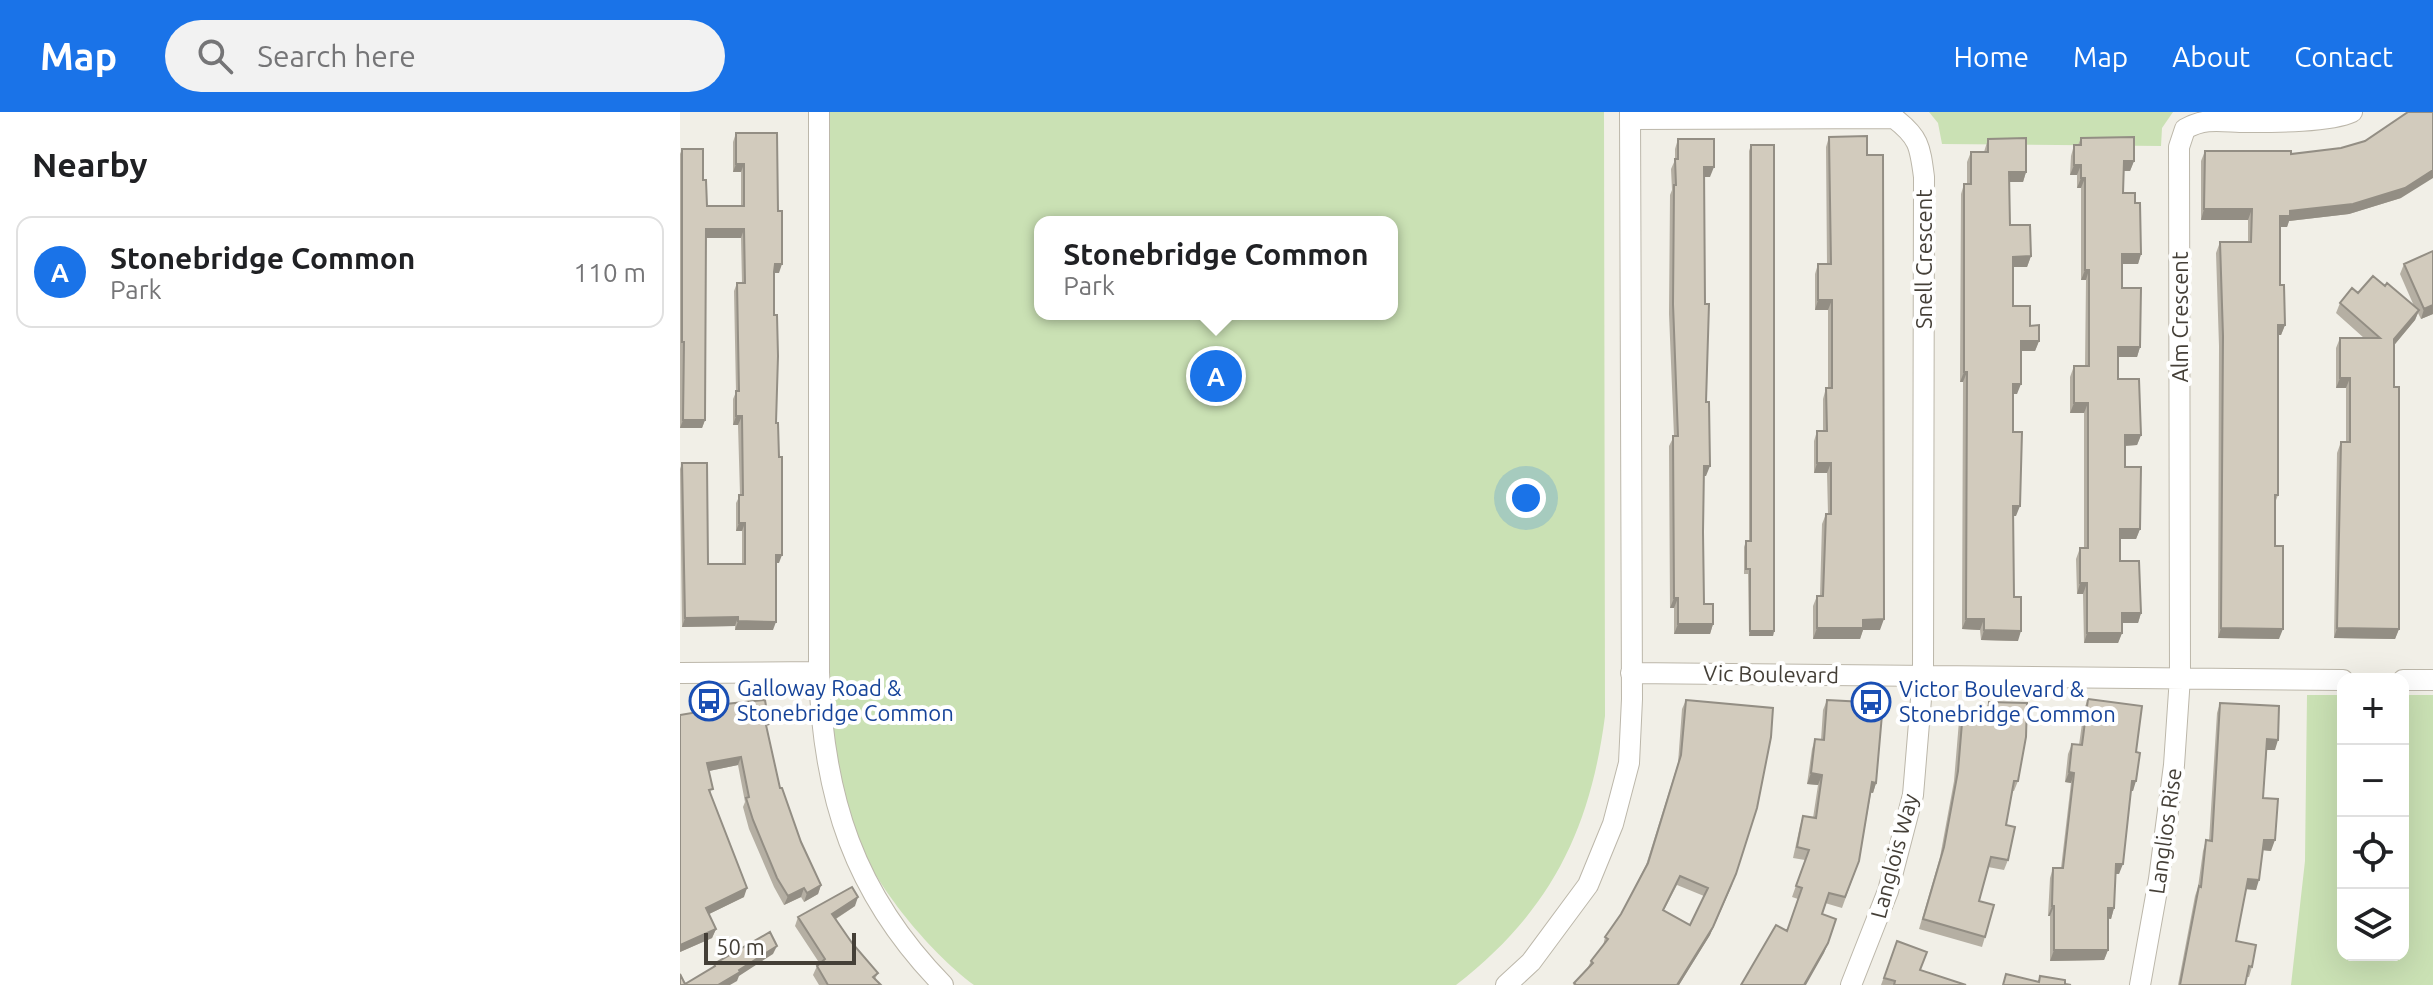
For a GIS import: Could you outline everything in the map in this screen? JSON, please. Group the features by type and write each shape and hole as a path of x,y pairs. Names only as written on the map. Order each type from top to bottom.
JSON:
{"street":[{"path":"819,112 819,672 825,741 837,809 855,860 895,931 933,982"},
{"name":"Alm Crescent","path":"2180,677 2179,147 2185,129 2209,119 2303,120 2352,112"},
{"path":"1516,982 1588,885 1613,824 1629,763 1630,115"},
{"name":"Snell Crescent","path":"1630,115 1894,118 1909,130 1919,144 1924,177 1923,675"},
{"path":"680,673 819,672"},
{"name":"Vic Boulevard","path":"1631,673 2337,680"},
{"name":"Langlois Way","path":"1851,985 1888,891 1913,795 1923,675"},
{"name":"Langlios Rise","path":"2140,985 2159,879 2172,779 2180,677"},
{"path":"2409,680 2433,680"}],"green space":[{"path":"828,112 1604,112 1605,716 1598,758 1576,833 1540,899 1488,958 1456,985 974,985 920,934 871,868 851,824 836,757 828,690"},
{"path":"1929,112 2173,112 2162,128 2161,146 1942,144 1938,123"},
{"path":"2307,695 2337,695 2337,961 2409,961 2409,695 2433,695 2433,985 2291,985 2305,861"}],"building":[{"path":"2408,112 2433,112 2433,170 2405,188 2353,204 2290,211 2290,216 2280,216 2280,285 2284,285 2285,325 2278,325 2275,546 2283,546 2283,629 2221,628 2223,336 2220,242 2251,242 2252,209 2204,209 2205,151 2291,151 2291,154 2341,148 2365,141"},
{"path":"736,133 777,133 782,264 775,264 774,315 777,315 778,356 776,423 779,457 782,457 782,555 776,555 776,622 738,621 738,617 685,618 682,463 707,463 708,564 745,564 745,523 739,523 739,495 743,495 742,416 736,416 736,391 739,391 737,283 745,283 744,229 706,229 705,420 683,420 682,149 703,149 707,206 744,206 744,164 736,164"},
{"path":"1867,136 1867,155 1883,155 1884,619 1863,620 1863,628 1817,628 1817,596 1823,596 1826,514 1831,514 1831,463 1817,463 1817,431 1827,431 1826,388 1832,388 1832,300 1818,300 1818,264 1831,264 1829,137"},
{"path":"2134,137 2134,161 2124,161 2123,193 2135,193 2135,203 2140,203 2141,254 2122,254 2122,288 2141,288 2140,347 2118,347 2118,379 2139,379 2141,435 2125,435 2125,467 2141,467 2140,529 2120,529 2120,561 2139,561 2141,613 2122,613 2122,633 2087,633 2087,583 2080,583 2080,548 2088,548 2088,403 2074,403 2074,366 2089,366 2089,270 2085,270 2085,178 2081,178 2081,165 2074,165 2074,145 2081,145 2081,138"},
{"path":"2026,138 2026,172 2009,172 2010,225 2030,225 2031,256 2013,257 2013,306 2030,306 2030,326 2039,325 2039,341 2021,341 2021,384 2013,384 2013,432 2022,432 2020,506 2013,506 2014,597 2021,597 2021,631 1984,630 1984,619 1966,619 1964,184 1971,184 1971,152 1988,152 1988,139"},
{"path":"1678,139 1714,139 1714,167 1704,167 1705,304 1709,304 1706,402 1709,402 1710,466 1704,466 1703,532 1704,604 1713,604 1713,624 1678,624 1678,598 1674,598 1673,436 1678,436 1673,304 1674,185"},
{"path":"1751,145 1774,145 1774,631 1750,631 1750,569 1746,569 1746,541 1751,541"},
{"path":"2433,251 2433,305 2424,309 2404,264"},
{"path":"2373,276 2385,286 2387,283 2419,310 2394,339 2394,387 2399,387 2399,629 2337,628 2341,442 2350,442 2350,378 2340,378 2340,338 2380,338 2340,303 2352,288 2358,293"},
{"path":"2088,699 2142,706 2136,752 2140,753 2136,781 2132,781 2123,864 2116,864 2114,908 2108,908 2108,950 2054,950 2053,868 2063,868 2074,773 2069,772 2072,744 2082,745"},
{"path":"765,700 769,724 766,725 780,788 821,885 807,893 804,888 788,896 777,878 753,820 746,798 749,797 741,757 707,763 713,789 709,790 747,888 706,908 716,929 680,945 680,715 716,709 716,705"},
{"path":"1686,700 1773,708 1771,737 1757,808 1736,874 1713,927 1677,985 1576,985 1574,983 1593,963 1591,961 1608,939 1605,937 1648,863 1681,755","holes":["1680,876 1708,888 1690,925 1663,910"]},
{"path":"1827,700 1883,703 1876,783 1872,782 1859,861 1845,897 1829,893 1822,914 1836,919 1828,943 1804,985 1741,985 1776,925 1787,931 1802,888 1796,886 1809,850 1797,847 1803,816 1816,818 1822,775 1811,773 1815,739 1824,740"},
{"path":"1989,702 2027,703 2026,737 2006,825 2015,827 2008,860 1991,857 1979,901 1994,905 1985,937 1923,919 1944,847 1958,771 1963,711 1988,712"},
{"path":"2220,703 2279,706 2278,740 2267,739 2263,798 2278,799 2275,840 2264,840 2259,880 2248,879 2236,941 2256,945 2245,985 2180,985 2201,887 2206,840 2212,841"},
{"path":"852,887 858,897 832,914 878,973 873,977 881,985 828,985 817,966 825,959 798,917"},
{"path":"770,932 777,946 718,985 680,985 680,974 685,984"},
{"path":"1897,941 1927,952 1920,970 1966,985 1894,985 1895,981 1884,978"},
{"path":"2006,974 2039,982 2040,976 2065,980 2065,984 2071,985 2003,985"}],"place":[{"name":"Stonebridge Common","path":"1216,376"},
{"name":"Galloway Road & Stonebridge Common","path":"709,701"},
{"name":"Victor Boulevard & Stonebridge Common","path":"1871,702"}]}
